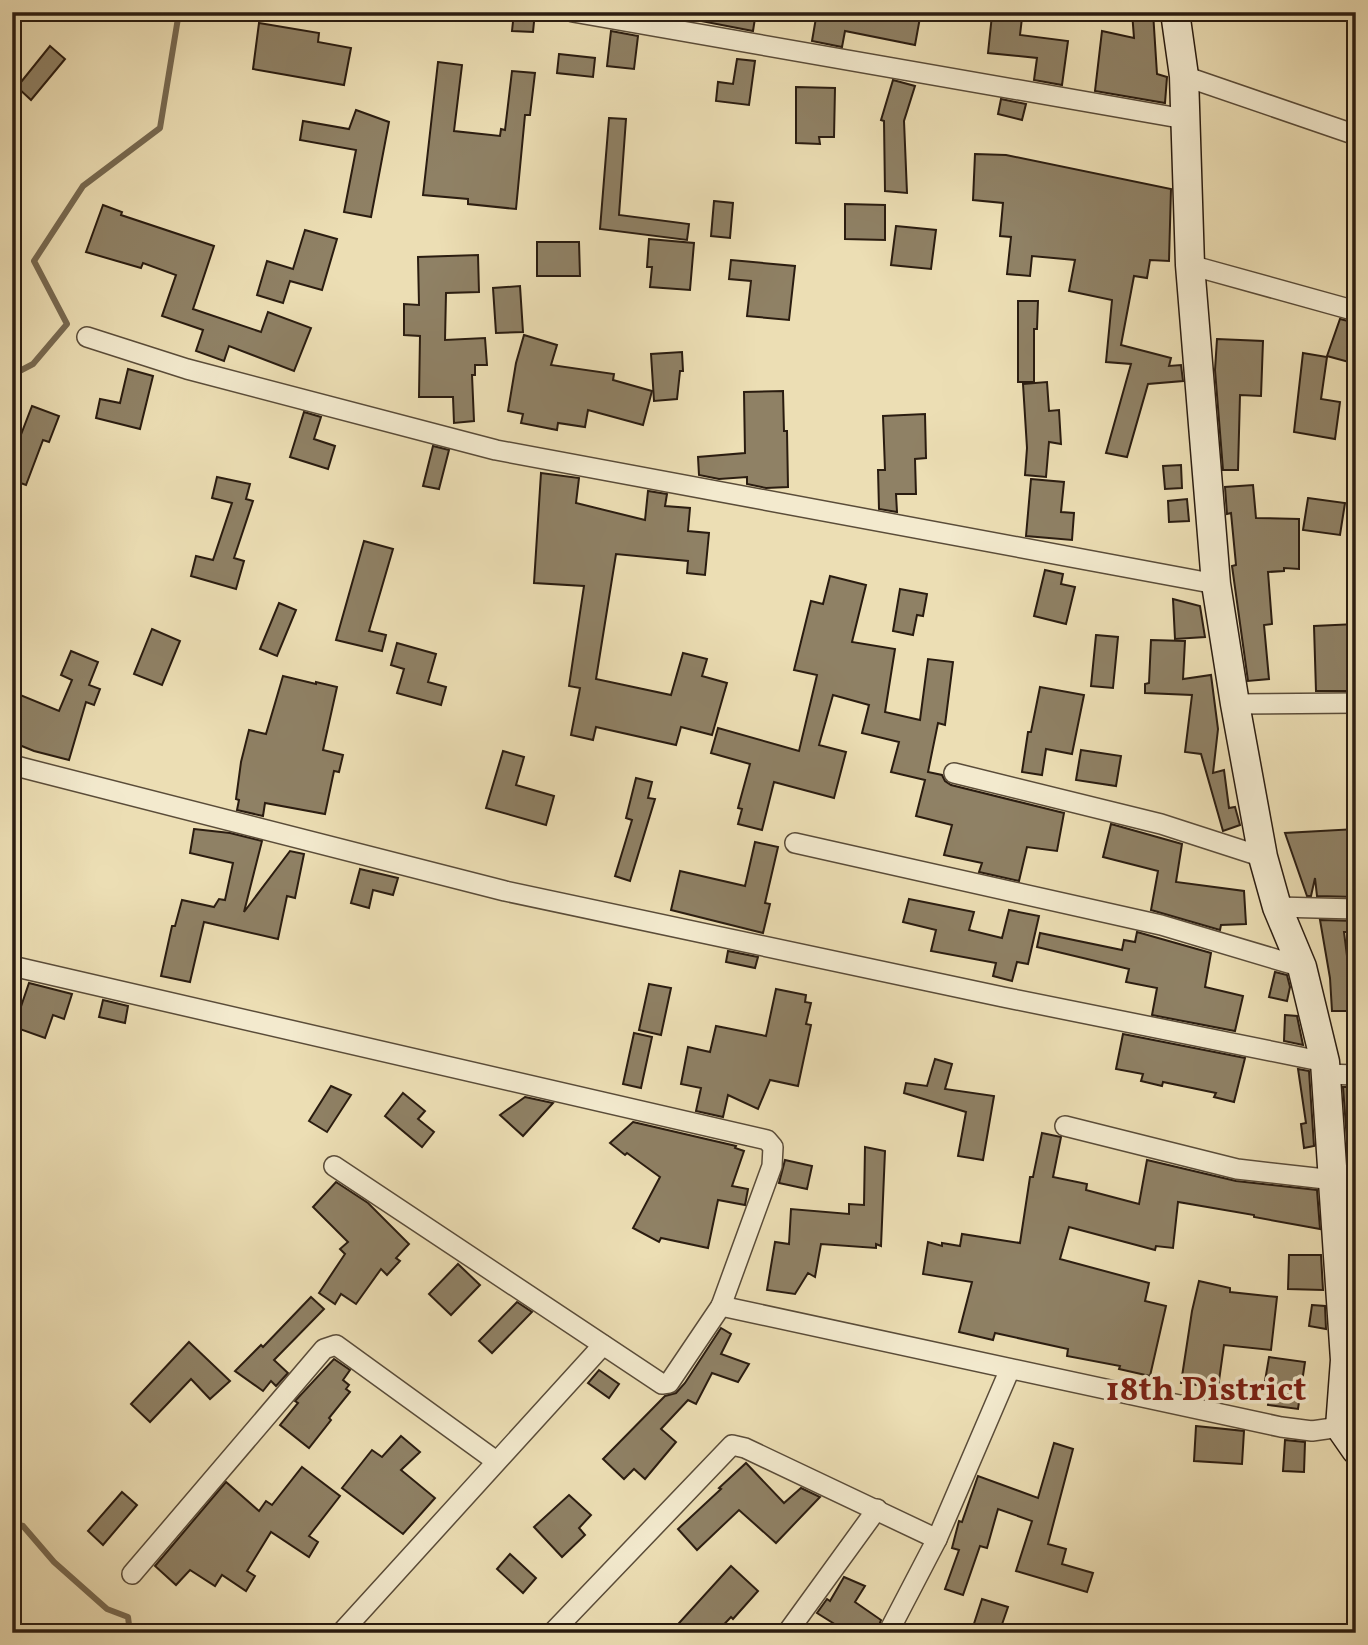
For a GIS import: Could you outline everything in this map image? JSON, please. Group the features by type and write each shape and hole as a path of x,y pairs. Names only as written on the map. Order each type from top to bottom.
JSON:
{"street":[{"path":"573,12 1185,119"},
{"path":"1175,12 1184,76 1190,265 1216,584 1263,857 1277,906 1302,967 1325,1068 1345,1360 1340,1427 1356,1450"},
{"path":"1184,76 1356,135"},
{"path":"1190,265 1356,311"},
{"path":"87,337 187,369 353,410 496,450 1216,584"},
{"path":"1235,704 1356,703"},
{"path":"12,765 505,891 1356,1075"},
{"path":"954,773 1161,824 1263,857"},
{"path":"794,843 1161,925 1302,967"},
{"path":"1277,906 1356,909"},
{"path":"12,966 767,1140 773,1147 772,1166 721,1306 669,1383 662,1384 334,1166"},
{"path":"1065,1126 1237,1169 1334,1181"},
{"path":"721,1306 1281,1427 1312,1431 1340,1427"},
{"path":"132,1574 329,1346 336,1345 496,1461"},
{"path":"341,1633 603,1345"},
{"path":"888,1633 937,1539 1010,1369"},
{"path":"552,1633 732,1445 745,1448 937,1539"},
{"path":"786,1633 877,1509"}],"building":[{"path":"514,12 535,12 533,32 512,31"},
{"path":"702,12 756,12 753,31 701,21"},
{"path":"817,12 921,12 915,45 845,31 842,47 812,41"},
{"path":"1132,12 1153,12 1157,74 1167,77 1165,103 1095,91 1102,31 1134,38"},
{"path":"992,15 1022,18 1020,35 1068,41 1062,85 1034,80 1037,58 988,53"},
{"path":"259,23 319,33 318,42 351,48 344,85 253,69"},
{"path":"611,31 638,36 634,69 607,66"},
{"path":"50,46 65,59 31,100 17,87"},
{"path":"559,54 595,58 593,77 557,73"},
{"path":"737,59 755,61 749,105 716,101 718,82 733,84"},
{"path":"438,62 462,65 454,131 500,136 501,129 505,130 512,71 535,73 530,115 525,115 516,209 468,204 468,199 423,195"},
{"path":"893,80 915,86 904,121 907,193 885,191 884,121 881,120"},
{"path":"796,87 835,88 834,137 819,137 820,144 796,143"},
{"path":"1001,99 1026,104 1022,120 998,114"},
{"path":"356,110 389,122 371,217 344,212 356,150 300,140 303,121 349,129"},
{"path":"609,118 626,119 619,215 689,224 687,240 600,229"},
{"path":"975,154 1006,155 1171,189 1169,261 1150,260 1147,278 1134,276 1121,345 1171,358 1169,366 1181,365 1183,381 1148,384 1127,457 1106,453 1131,364 1106,362 1112,300 1069,291 1075,260 1032,256 1030,276 1007,274 1011,237 1000,236 1003,203 973,200"},
{"path":"714,201 733,203 730,238 711,236"},
{"path":"845,204 885,205 885,240 845,239"},
{"path":"103,205 122,212 121,215 214,246 193,309 261,332 268,312 311,328 294,371 229,346 224,361 196,351 203,330 162,316 176,275 143,263 141,268 86,252"},
{"path":"896,226 936,230 931,269 891,265"},
{"path":"305,230 337,239 322,290 290,281 283,303 257,295 267,261 293,269"},
{"path":"649,239 694,243 690,290 650,287 652,267 647,267"},
{"path":"537,242 579,242 580,276 537,276"},
{"path":"478,255 479,292 446,293 445,340 485,338 487,365 475,365 475,375 472,375 474,421 454,423 453,397 419,397 420,336 404,335 404,304 419,305 418,257"},
{"path":"731,260 795,266 789,320 747,316 751,281 729,279"},
{"path":"520,286 523,332 496,333 493,288"},
{"path":"1018,301 1038,301 1037,329 1034,329 1034,382 1018,382"},
{"path":"1340,319 1356,323 1356,364 1327,356"},
{"path":"524,335 557,345 551,365 614,374 613,380 652,391 643,425 588,410 585,427 558,423 557,430 521,423 523,414 508,411"},
{"path":"1217,339 1263,341 1261,396 1240,395 1238,470 1223,470 1215,370"},
{"path":"682,352 683,371 680,371 677,399 654,401 651,354"},
{"path":"1303,353 1327,357 1321,399 1340,402 1335,439 1294,432"},
{"path":"128,369 153,376 140,429 96,418 100,399 120,403"},
{"path":"1047,382 1049,411 1059,410 1061,444 1049,442 1046,477 1025,475 1027,448 1023,384"},
{"path":"783,391 788,487 766,488 747,484 747,477 719,479 699,475 698,457 745,453 744,392"},
{"path":"32,406 59,416 49,442 43,440 26,485 12,480 12,458"},
{"path":"304,412 321,417 314,439 335,446 328,469 290,457"},
{"path":"925,414 926,458 915,459 916,494 896,494 897,512 879,509 878,470 885,470 883,416"},
{"path":"433,446 449,450 439,489 423,486"},
{"path":"1181,465 1182,488 1165,489 1163,466"},
{"path":"541,473 579,478 576,503 645,520 648,491 667,494 665,506 690,508 688,531 709,533 705,575 687,573 688,561 616,554 596,679 671,695 683,653 707,659 702,676 727,683 712,735 681,727 676,745 596,727 593,740 571,735 580,688 569,686 584,586 534,583"},
{"path":"217,477 250,484 246,499 253,501 234,558 244,561 236,589 191,576 196,556 213,560 232,503 212,498"},
{"path":"1031,479 1064,482 1061,512 1074,513 1072,540 1026,536"},
{"path":"1253,485 1256,518 1299,519 1299,569 1284,568 1284,571 1268,572 1272,624 1264,625 1269,679 1248,681 1232,566 1236,565 1231,513 1227,514 1225,487"},
{"path":"1308,498 1345,503 1340,535 1303,530"},
{"path":"1187,499 1189,521 1169,522 1168,501"},
{"path":"364,541 393,549 369,631 386,635 382,651 336,640"},
{"path":"1045,570 1063,574 1061,584 1075,587 1066,624 1034,616"},
{"path":"830,576 866,585 852,642 895,649 885,712 920,720 928,659 953,662 945,725 938,723 928,772 942,775 951,785 1064,813 1057,851 1027,847 1019,881 979,872 982,863 944,855 952,825 916,816 925,780 891,772 899,742 862,733 869,705 833,695 819,745 846,752 834,798 774,782 762,830 738,824 742,809 738,808 750,764 711,753 718,728 799,751 817,675 794,670 811,601 823,604"},
{"path":"900,589 927,594 923,616 917,615 913,635 893,631"},
{"path":"1173,599 1200,606 1205,637 1175,639"},
{"path":"279,603 296,610 277,656 260,649"},
{"path":"1356,624 1356,691 1316,691 1314,626"},
{"path":"152,629 180,641 162,685 134,674"},
{"path":"1096,635 1118,637 1113,688 1091,686"},
{"path":"1151,640 1185,641 1183,679 1211,675 1218,729 1213,773 1224,770 1229,808 1235,807 1240,825 1223,831 1201,754 1185,752 1192,695 1145,693 1145,684 1149,683"},
{"path":"397,643 436,654 428,682 446,687 441,705 397,693 404,669 391,665"},
{"path":"71,651 98,662 89,685 100,689 94,705 86,702 69,760 12,742 12,709 18,694 59,711 72,680 61,675"},
{"path":"283,676 337,687 323,750 343,755 339,772 334,771 325,814 265,803 263,816 237,810 241,762 249,730 266,734"},
{"path":"1040,687 1084,695 1072,754 1046,749 1042,775 1022,772 1028,732 1031,732"},
{"path":"1081,750 1121,756 1116,786 1076,780"},
{"path":"503,751 524,757 516,785 554,796 546,825 486,808"},
{"path":"636,778 652,782 648,798 655,799 630,881 615,876 632,820 626,818"},
{"path":"1111,824 1182,844 1176,882 1244,891 1246,924 1221,925 1220,930 1151,910 1158,871 1103,857"},
{"path":"194,829 230,833 262,841 244,912 290,851 304,854 295,898 287,896 278,939 204,922 190,982 161,976 172,926 175,926 182,900 214,907 219,899 225,900 233,863 190,853"},
{"path":"1356,829 1356,897 1317,896 1315,878 1311,896 1307,896 1285,833"},
{"path":"755,842 778,847 765,903 770,904 763,933 671,910 680,871 745,886"},
{"path":"360,869 398,878 393,895 373,890 369,908 351,903"},
{"path":"909,899 974,912 969,930 1002,938 1009,910 1039,916 1028,964 1017,962 1012,981 993,976 996,963 931,951 936,930 903,922"},
{"path":"1320,920 1356,921 1356,932 1344,932 1350,980 1356,981 1356,1011 1332,1011 1330,978"},
{"path":"1137,932 1211,953 1205,987 1243,996 1235,1031 1152,1015 1157,988 1126,982 1129,969 1037,947 1040,933 1122,950 1124,940 1135,942"},
{"path":"728,951 758,957 755,968 726,962"},
{"path":"1275,972 1287,975 1290,987 1287,1001 1269,997"},
{"path":"29,983 72,994 64,1019 53,1015 45,1038 14,1027"},
{"path":"649,984 671,988 661,1035 639,1030"},
{"path":"776,989 806,995 805,1002 811,1003 806,1024 811,1025 798,1086 770,1080 758,1109 728,1095 723,1117 696,1111 701,1088 681,1084 688,1047 710,1052 716,1026 766,1036"},
{"path":"103,1000 128,1006 125,1023 99,1017"},
{"path":"1285,1015 1297,1016 1303,1045 1284,1041"},
{"path":"634,1033 652,1037 641,1088 623,1084"},
{"path":"1123,1034 1245,1058 1234,1102 1214,1097 1216,1093 1163,1082 1162,1086 1141,1081 1143,1074 1116,1069"},
{"path":"935,1059 952,1064 945,1089 994,1096 983,1160 958,1156 966,1112 904,1093 906,1083 927,1086"},
{"path":"1298,1069 1309,1071 1314,1146 1304,1148 1301,1124 1306,1123"},
{"path":"331,1086 351,1095 327,1132 309,1121"},
{"path":"1343,1087 1356,1087 1356,1140 1347,1141"},
{"path":"403,1093 425,1111 418,1119 434,1132 422,1147 385,1116"},
{"path":"525,1097 553,1103 523,1136 500,1115"},
{"path":"633,1122 736,1146 735,1148 744,1151 732,1186 748,1189 745,1205 718,1200 708,1248 661,1238 659,1242 633,1228 660,1177 610,1143"},
{"path":"1042,1133 1061,1137 1053,1177 1087,1184 1086,1190 1139,1204 1147,1160 1236,1181 1317,1190 1320,1229 1178,1202 1173,1248 1156,1246 1155,1250 1069,1227 1060,1259 1149,1283 1145,1301 1166,1306 1150,1376 1119,1369 1120,1366 1067,1356 1068,1349 995,1333 993,1340 959,1332 972,1282 923,1274 928,1242 942,1246 942,1243 960,1246 962,1234 1020,1243 1030,1177 1033,1177"},
{"path":"865,1147 885,1151 881,1246 876,1244 876,1248 821,1244 815,1277 808,1273 795,1294 767,1290 775,1242 789,1244 791,1209 849,1214 849,1204 864,1205"},
{"path":"785,1160 812,1166 807,1189 779,1183"},
{"path":"336,1182 368,1203 409,1244 396,1258 400,1261 387,1275 381,1269 356,1304 341,1294 335,1304 319,1293 345,1254 340,1249 348,1242 313,1207"},
{"path":"1289,1255 1321,1255 1323,1290 1288,1289"},
{"path":"458,1264 480,1285 451,1315 429,1294"},
{"path":"1199,1281 1230,1288 1230,1292 1277,1297 1271,1350 1224,1345 1218,1388 1181,1383"},
{"path":"311,1297 324,1309 274,1360 288,1373 276,1386 271,1381 263,1391 235,1371 261,1345 263,1347"},
{"path":"517,1302 532,1312 492,1353 479,1341"},
{"path":"1312,1305 1325,1306 1326,1329 1309,1326"},
{"path":"721,1328 731,1334 721,1354 749,1364 738,1382 712,1373 696,1404 688,1400 661,1429 676,1442 645,1479 634,1469 624,1479 603,1459 665,1396 676,1393"},
{"path":"189,1342 230,1381 210,1399 191,1379 150,1422 131,1404"},
{"path":"1269,1357 1305,1362 1298,1409 1268,1405 1270,1388 1264,1387"},
{"path":"334,1359 350,1370 343,1380 349,1385 346,1389 350,1392 309,1448 280,1425 298,1403 295,1401"},
{"path":"599,1370 619,1384 609,1398 588,1383"},
{"path":"1196,1426 1244,1431 1242,1464 1194,1461"},
{"path":"401,1436 420,1452 401,1470 435,1498 403,1534 342,1488 372,1450 382,1457"},
{"path":"1285,1440 1305,1442 1304,1472 1283,1471"},
{"path":"1054,1443 1073,1449 1048,1544 1066,1549 1062,1564 1093,1573 1087,1592 1016,1571 1032,1521 998,1509 987,1548 980,1546 963,1595 945,1589 959,1550 952,1548 959,1521 962,1522 978,1476 1038,1498"},
{"path":"746,1463 784,1503 801,1488 820,1497 776,1543 739,1510 697,1550 678,1529"},
{"path":"302,1467 340,1496 309,1536 318,1542 309,1557 271,1532 247,1571 255,1576 246,1591 222,1575 215,1586 190,1570 176,1585 155,1566 226,1482 259,1511 266,1501 272,1505"},
{"path":"122,1492 137,1505 103,1545 88,1531"},
{"path":"569,1495 591,1515 579,1528 585,1535 562,1557 534,1527"},
{"path":"510,1554 536,1578 523,1593 497,1569"},
{"path":"731,1566 758,1591 733,1619 731,1617 716,1633 670,1633"},
{"path":"844,1577 865,1586 855,1602 881,1620 876,1633 849,1633 817,1613 827,1599 830,1601"},
{"path":"982,1599 1008,1607 999,1633 971,1633"}],"waterway":[{"path":"12,375 33,364 67,324 34,261 83,186 160,128 179,12"},
{"path":"12,1523 23,1526 54,1562 107,1609 128,1617 130,1633"}],"district":[{"name":"18th District","path":"1206,1388"}]}
